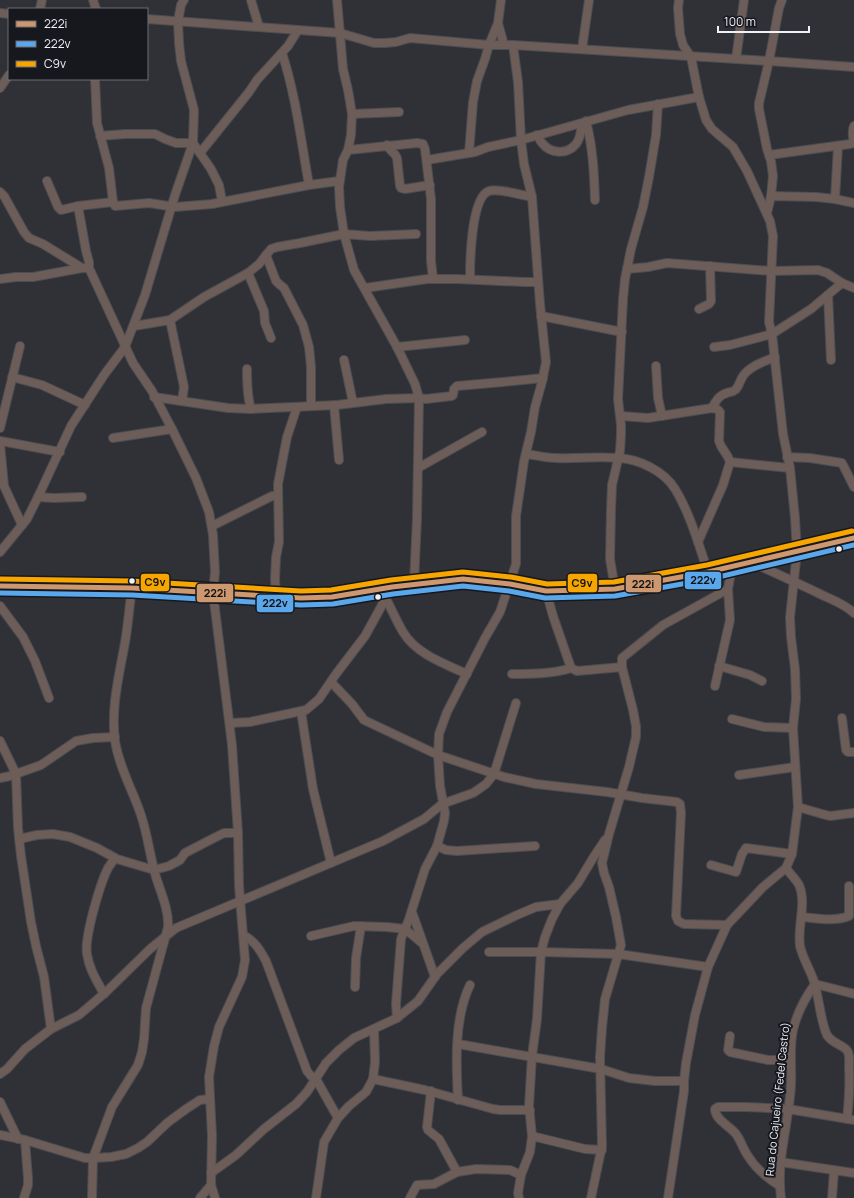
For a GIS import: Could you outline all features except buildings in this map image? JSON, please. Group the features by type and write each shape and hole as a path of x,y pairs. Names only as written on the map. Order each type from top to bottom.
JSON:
{"street":[{"path":"0,552 22,525 38,497 71,426 104,375 125,347 145,295 193,143 194,110 181,61 179,43 178,21 181,5 184,0"},
{"path":"251,0 259,27"},
{"path":"337,0 343,69 352,114 351,135 339,181 340,207 344,234 354,270 397,347 415,384 419,398 414,584"},
{"path":"469,153 473,102 477,81 489,44 498,23 501,0 506,0"},
{"path":"582,49 589,0"},
{"path":"668,1198 684,1091 686,1063 695,1015 708,967 727,925 763,887 786,868 792,854 798,807 793,728 796,699 795,669 790,617 797,552 790,468 783,434 772,334 769,322 773,236 770,220 747,171 733,147 712,129 706,120 691,57 683,45 680,34 678,8 679,0"},
{"path":"736,59 744,0"},
{"path":"767,213 771,196 773,176 759,103 782,0"},
{"path":"149,21 178,21 340,33 374,43 396,42 410,38 769,61 854,68"},
{"path":"498,23 504,45"},
{"path":"200,153 257,80 288,46 298,30"},
{"path":"397,1018 396,1004 401,939 412,912 425,869 437,846 444,821 438,755 439,734 447,712 500,612 516,564 516,516 524,461 532,432 546,362 538,282 532,197 524,164 521,140 518,82 513,45"},
{"path":"282,53 288,70 294,99 309,185"},
{"path":"0,88 8,76"},
{"path":"95,80 97,123 109,168 113,202 115,206 149,203 172,207 205,204 339,181"},
{"path":"427,160 469,153 628,110 700,97"},
{"path":"615,589 610,559 612,485 620,451 621,435 621,416 618,400 623,299 627,269 649,177 656,135 658,104"},
{"path":"352,114 399,112"},
{"path":"537,135 542,144 549,150 564,152 576,144 584,122"},
{"path":"584,122 590,139 594,164 595,200"},
{"path":"769,154 850,144 854,140 852,129 854,126"},
{"path":"100,136 155,134 176,143 193,143"},
{"path":"193,143 211,169 219,185 222,201"},
{"path":"348,150 387,145 423,144 427,160 430,185 431,261 433,279"},
{"path":"387,145 388,150 395,154 397,158 401,188 405,189 430,185"},
{"path":"835,199 838,146"},
{"path":"46,181 58,207 61,210 78,206 113,202"},
{"path":"470,279 470,261 474,223 480,201 485,194 488,191 495,190 532,197"},
{"path":"0,192 4,196 24,232 29,238 44,244 85,268 111,313 133,363 154,396 172,429 196,478 209,512 212,526 215,572 213,593 232,745 238,833 240,901 244,935 244,970 219,1027 209,1077 212,1136 211,1185 215,1198"},
{"path":"771,196 816,197 854,203"},
{"path":"0,279 33,277 85,268 89,262 78,206"},
{"path":"134,326 170,320 204,297 248,273 259,264 271,249 277,246 344,234 370,236 416,234"},
{"path":"266,255 276,281 284,288 303,324 309,347 311,367 311,406"},
{"path":"627,269 648,267 666,263 772,271 818,270 827,273 842,283 854,288"},
{"path":"699,309 709,304 711,301 710,266"},
{"path":"248,273 264,311 265,323 271,338"},
{"path":"365,288 433,279 538,282"},
{"path":"714,347 730,345 772,334 811,309 842,283"},
{"path":"828,294 831,360"},
{"path":"541,316 622,332"},
{"path":"170,320 184,387 182,401"},
{"path":"397,347 465,340"},
{"path":"0,428 20,346"},
{"path":"712,408 716,399 722,395 734,391 737,388 747,370 774,357"},
{"path":"344,360 353,403"},
{"path":"656,366 658,398 662,416"},
{"path":"247,369 247,386 251,409"},
{"path":"12,376 42,385 85,405"},
{"path":"154,396 228,408 251,409 297,407 334,405 386,399 426,399 452,396 454,389 457,386 543,378"},
{"path":"334,405 339,460"},
{"path":"276,596 276,557 279,542 278,484 287,437 297,407"},
{"path":"621,416 648,418 712,408 717,409 720,412 720,441 721,446 730,462 723,485 698,542"},
{"path":"113,438 172,429"},
{"path":"418,468 482,432"},
{"path":"0,441 60,452"},
{"path":"0,444 2,487 22,525"},
{"path":"526,454 554,458 618,458 638,461 651,467 664,477 674,488 698,542 708,572"},
{"path":"787,457 817,459 842,463 854,487"},
{"path":"730,462 790,468"},
{"path":"212,526 272,496 278,496"},
{"path":"38,497 82,497"},
{"path":"0,586 132,588 301,598 332,597 392,587 463,579 510,584 546,591 615,589 732,567 854,538"},
{"path":"751,562 794,581 827,598 840,602 854,613"},
{"path":"715,686 730,620 728,589 732,567"},
{"path":"230,723 250,722 306,710 319,699 365,636 392,587"},
{"path":"92,1198 93,1158 112,1107 138,1065 144,1039 146,1008 168,927 168,917 154,870 141,814 123,770 115,742 115,695 126,636 132,588"},
{"path":"591,1198 602,1150 601,1069 602,1028 605,999 621,945 620,934 602,863 636,737 636,726 622,667 622,658 663,625 728,589"},
{"path":"546,591 571,668"},
{"path":"386,599 403,633 413,644 430,657 467,674"},
{"path":"0,606 23,638 35,661 49,698"},
{"path":"719,666 750,675 762,681"},
{"path":"512,674 532,674 561,671 571,668 577,671 622,667"},
{"path":"331,682 352,704 364,720 438,755 494,774 536,784 678,802 680,804 681,813 676,916 678,921 684,924 727,925"},
{"path":"0,1074 7,1069 25,1049 51,1029 79,1015 104,994 150,949 176,928 383,840 424,818 442,804 479,790 494,774 516,703"},
{"path":"301,711 313,789 331,863"},
{"path":"842,718 846,750 848,752 854,752"},
{"path":"732,719 764,727 793,728"},
{"path":"0,778 41,765 76,741 93,738 115,737"},
{"path":"0,741 16,774 21,856 31,922 44,977 51,1029"},
{"path":"739,775 795,767"},
{"path":"798,807 830,816 854,812"},
{"path":"19,839 37,835 53,834 70,837 97,848 115,858 154,870 169,866 180,860 185,853 212,838 224,833 238,833"},
{"path":"518,1198 522,1175 530,1152 532,1136 530,1110 532,1056 537,1019 541,952 545,936 560,904 578,883 609,834"},
{"path":"437,846 446,850 456,851 535,846"},
{"path":"711,865 736,872 743,851 746,848 792,854"},
{"path":"104,994 95,978 86,952 90,925 100,890 108,868 115,858"},
{"path":"780,1186 752,1163 735,1133 717,1115 715,1109 718,1107 746,1107 788,1109 850,1119 850,1075 848,1052 846,1049 832,1041 825,1027 815,984 800,946 799,935 802,897 798,884 786,868"},
{"path":"801,917 829,919 844,918 849,916 849,886"},
{"path":"211,1173 236,1155 264,1129 296,1104 307,1092 326,1063 338,1050 354,1038 397,1018 418,1002 435,977 463,948 482,932 516,915 536,908 560,904"},
{"path":"412,912 435,977"},
{"path":"311,936 354,926 387,927 405,929 422,942"},
{"path":"355,987 356,958 361,926"},
{"path":"244,935 258,946 266,961 307,1071 316,1079 338,1118"},
{"path":"489,952 618,954 708,967"},
{"path":"815,984 854,994"},
{"name":"Rua do Cajueiro (Fedel Castro)","path":"781,1198 780,1162 791,1086 793,1031 804,999 815,984"},
{"path":"458,1100 458,1044 461,1013 464,997 470,985"},
{"path":"316,1198 324,1142 345,1109 366,1092 373,1079 375,1062 374,1029"},
{"path":"730,1036 728,1050 734,1054 768,1060 791,1060"},
{"path":"458,1044 601,1069 630,1078 684,1081"},
{"path":"373,1079 430,1091 458,1100 500,1110 530,1110"},
{"path":"430,1091 427,1120 428,1130 439,1138 457,1172"},
{"path":"0,1135 74,1155 93,1158 111,1157 126,1154 138,1148 147,1142 167,1122 186,1108 200,1100 210,1099"},
{"path":"0,1102 21,1140 28,1178 28,1185 24,1198"},
{"path":"532,1136 585,1149 602,1150"},
{"path":"780,1162 854,1173"},
{"path":"410,1198 417,1185 434,1184 457,1172 489,1168 510,1170 522,1175"},
{"path":"832,1198 834,1170"},
{"path":"200,1198 211,1185"}],"transit line":[{"name":"C9v","path":"0,579 132,581 301,591 331,590 391,580 463,572 511,577 547,584 614,582 707,565 852,531"},
{"name":"222i","path":"0,586 132,588 301,598 332,597 392,587 463,579 510,584 546,591 615,589 708,572 854,538"},
{"name":"222v","path":"0,593 132,595 301,605 333,604 393,594 463,586 509,591 545,598 615,596 710,579 854,545"}]}
